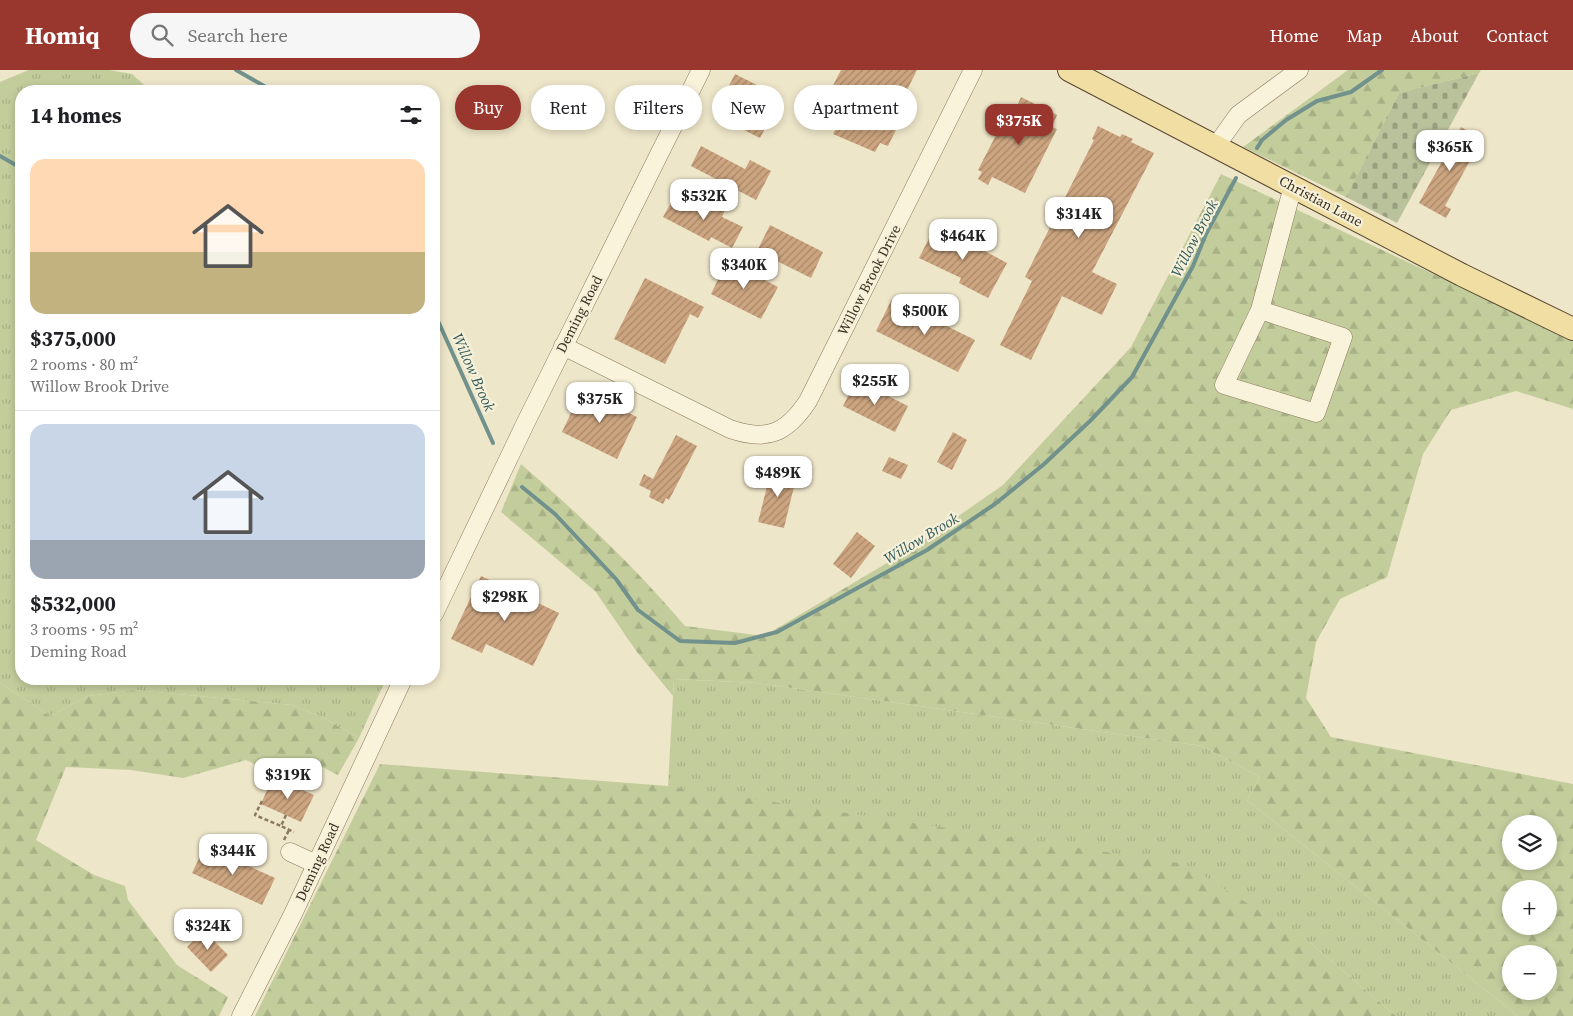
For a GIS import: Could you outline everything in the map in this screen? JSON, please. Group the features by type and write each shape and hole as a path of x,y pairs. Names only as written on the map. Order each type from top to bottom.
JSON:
{"main road":[{"name":"Christian Lane","path":"1070,70 1462,275 1573,329"}],"street":[{"name":"Deming Road","path":"440,602 701,70"},
{"name":"Willow Brook Drive","path":"564,346 738,432 759,436 774,433 788,425 799,416 808,401 973,70"},
{"path":"1216,146 1229,124 1238,115 1300,70"},
{"path":"1260,310 1343,338 1316,412 1224,385 1260,310 1293,186"},
{"name":"Deming Road","path":"241,1016 316,864 400,685"},
{"path":"290,852 316,864"}],"path":[{"path":"262,801 255,814 294,832"},
{"path":"281,826 286,815"}],"green space":[{"path":"29,70 109,70 132,74 144,85 15,85 15,685 383,685 359,738 322,717 292,705 135,690 88,696 50,716 0,683 0,82"},
{"path":"1348,70 1481,70 1479,73 1399,93 1346,197 1243,147"},
{"path":"1479,73 1397,223 1346,197 1399,93"},
{"path":"1221,174 1573,340 1573,409 1516,391 1451,410 1423,454 1387,577 1340,599 1316,642 1306,698 1331,737 1573,784 1573,1016 1518,1016 1247,800 1260,777 1202,746 757,683 674,679 673,696 637,652 595,591 501,512 521,464 606,542 685,626 764,636 914,547 1003,485 1131,347"},
{"path":"674,679 757,683 1202,746 1260,777 1247,800 1518,1016 1396,1016 1310,943 668,786"},
{"path":"0,683 50,716 88,696 135,690 292,705 322,717 359,738 338,775 310,761 277,775 246,760 183,778 131,770 66,767 36,840 94,875 125,886 128,900 177,965 228,997 219,1016 0,1016"},
{"path":"380,764 668,786 1185,864 1310,943 1396,1016 255,1016"}],"building":[{"path":"841,70 917,70 910,85 833,85"},
{"path":"735,74 757,85 729,85"},
{"path":"1021,97 1057,115 1052,127 1057,129 1025,193 992,177 988,185 978,179 982,172 978,170 1011,106 1016,109"},
{"path":"1098,126 1120,137 1122,134 1133,139 1131,142 1154,153 1092,272 1117,284 1102,315 1062,296 1031,360 1000,345 1032,281 1025,277 1094,140 1092,139"},
{"path":"1461,127 1482,139 1445,206 1451,209 1446,218 1419,203"},
{"path":"744,130 764,130 760,138"},
{"path":"835,130 896,130 888,146 880,143 875,152 833,134"},
{"path":"701,146 745,169 750,160 771,171 756,200 691,166"},
{"path":"674,197 700,210 706,200 725,210 722,217 743,227 732,248 711,237 709,241 663,217"},
{"path":"770,225 823,252 811,278 757,251"},
{"path":"936,225 1007,263 988,298 959,283 961,278 919,258"},
{"path":"727,261 778,287 761,319 711,294"},
{"path":"645,278 704,307 698,318 690,314 665,364 614,339"},
{"path":"892,299 975,340 958,372 876,331"},
{"path":"856,380 908,406 895,432 843,406"},
{"path":"582,390 637,417 617,459 562,432"},
{"path":"953,432 967,440 952,470 937,462"},
{"path":"676,435 697,446 669,500 666,498 663,504 649,497 651,491 639,485 644,474 653,479"},
{"path":"889,457 908,465 901,479 882,471"},
{"path":"772,467 797,474 784,528 758,522"},
{"path":"857,532 875,546 851,578 833,564"},
{"path":"481,576 559,613 533,666 486,644 482,653 451,639"},
{"path":"280,780 314,795 301,822 261,804 270,783 277,787"},
{"path":"205,846 275,878 262,905 192,873"},
{"path":"204,931 228,955 211,972 187,947"}],"waterway":[{"name":"Willow Brook","path":"236,70 262,85"},
{"name":"Willow Brook","path":"1257,148 1262,140 1286,120 1317,101 1351,92 1382,70"},
{"path":"0,156 15,165"},
{"name":"Willow Brook","path":"522,487 555,514 616,579 638,610 680,641 735,643 777,632 927,550 995,504 1043,465 1091,420 1132,377 1193,266 1206,234 1236,178"},
{"name":"Willow Brook","path":"440,325 493,443"}]}
